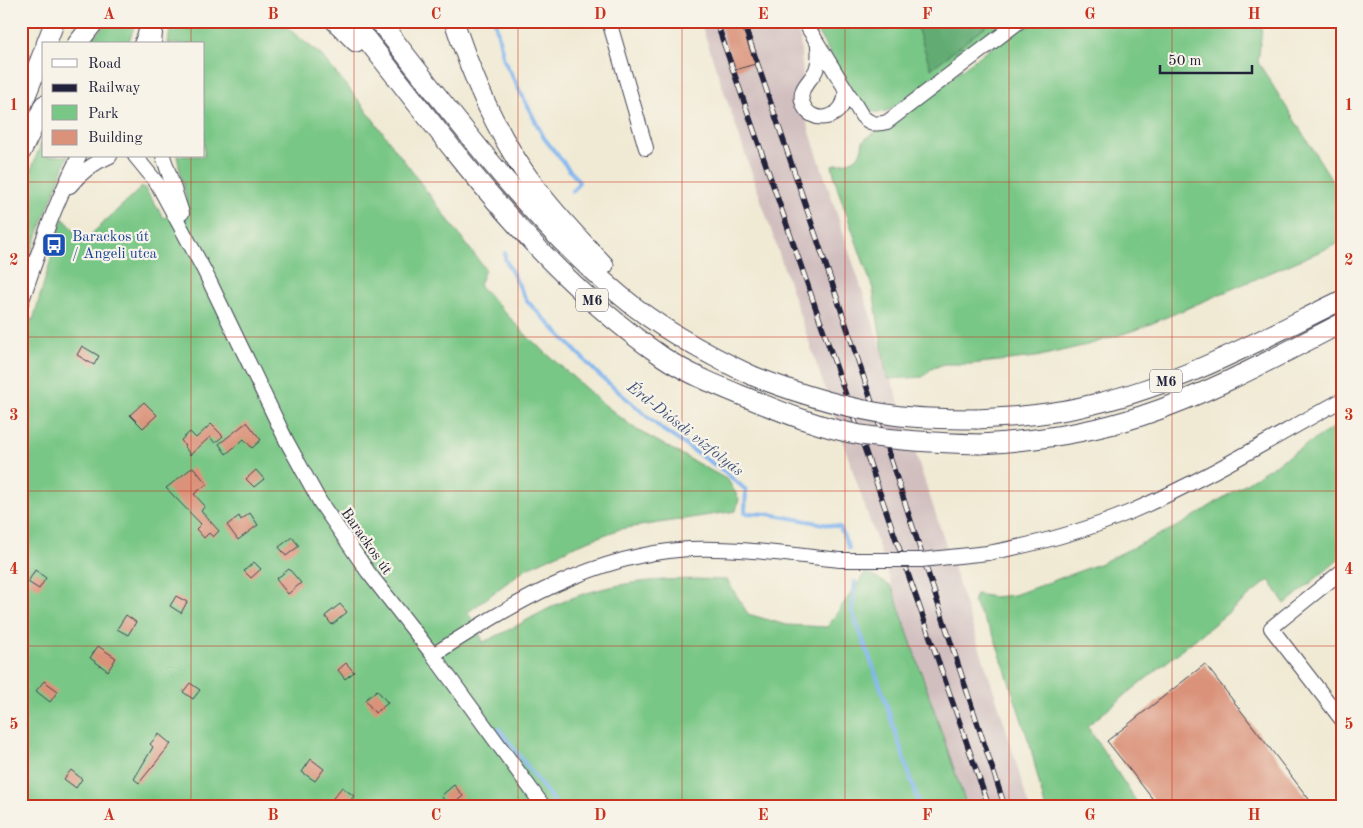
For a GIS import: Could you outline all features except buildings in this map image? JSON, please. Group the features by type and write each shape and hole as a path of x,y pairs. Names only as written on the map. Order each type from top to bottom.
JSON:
{"highway":[{"path":"79,41 95,21"},
{"path":"335,21 369,57 412,97"},
{"path":"352,21 412,97"},
{"path":"379,21 460,124 513,187 572,251 621,297 662,327"},
{"path":"454,21 486,103 516,158 536,188 576,235 662,327"},
{"path":"47,42 54,22"},
{"path":"21,108 42,55"},
{"name":"M6","path":"412,97 529,238 574,284 618,323 664,357 748,398 788,415 860,434 930,443 980,444 1059,435 1102,427 1140,416 1205,391 1342,323"},
{"path":"21,152 42,109"},
{"name":"M6","path":"662,327 708,354 753,376 798,393 862,410 894,415 977,419 1055,412 1125,396 1209,364 1342,300"}],"street":[{"path":"142,42 150,21"},
{"path":"154,42 156,21"},
{"path":"608,21 646,148"},
{"path":"804,21 862,116 869,123 887,122 1020,21"},
{"path":"818,46 816,70 803,89 802,95 806,109 815,116 834,115 842,107 846,89"},
{"path":"21,304 58,203 78,158"},
{"path":"58,203 80,174 107,158"},
{"name":"Barackos út","path":"137,158 157,183 204,270 301,471 368,572 433,656 544,807"},
{"name":"Barackos út","path":"164,158 175,197 204,270"},
{"path":"433,656 528,597 556,582 615,562 669,552 711,549 840,560 921,560 988,553 1031,545 1128,513 1164,497 1342,400"},
{"path":"1342,571 1271,628 1342,720"}],"shaded area":[{"path":"700,21 793,21 800,39 807,123 1005,725 1029,807 967,807"}],"green space":[{"path":"108,21 136,21 129,42 90,42"},
{"path":"171,21 270,21 286,27 321,55 360,102 485,269 479,285 529,338 601,402 637,430 728,480 739,499 736,511 620,529 577,545 525,569 467,613 474,620 483,642 549,608 591,592 630,583 687,579 727,580 748,614 786,625 827,627 866,572 892,587 967,807 21,807 21,314 33,320 63,218 84,241 143,186 164,218 187,203 177,158 205,158 205,42 168,42"},
{"path":"811,21 915,21 931,69 992,21 1006,21 896,107 879,112 862,107"},
{"path":"915,21 992,21 931,69"},
{"path":"1028,21 1263,21 1258,62 1342,196 1342,242 1141,328 1091,344 1036,357 971,364 944,364 931,369 923,377 887,379 873,289 837,187 832,165 854,160 860,153 863,141"},
{"path":"42,141 42,158 67,158 21,278 21,196"},
{"path":"1342,422 1342,557 1285,604 1269,580 1087,726 1140,807 1045,807 1030,745 994,636 973,602 976,594 994,597 1014,595 1099,564 1182,524"}],"waterway":[{"name":"Érd-Diósdi vízfolyás","path":"495,21 504,60 544,138 579,182 573,191"},
{"name":"Érd-Diósdi vízfolyás","path":"505,253 505,259 527,301 599,375 663,430 724,471 746,490 745,513 769,514 840,527 849,548"},
{"name":"Érd-Diósdi vízfolyás","path":"855,582 852,611 881,688 920,807"},
{"path":"499,729 558,807"}],"tunnel":[{"path":"21,58 42,72"}],"railway":[{"path":"716,21 989,807"},
{"path":"743,21 854,348 1005,807"}],"place":[{"name":"Barackos út / Angeli utca","path":"54,245"}]}
